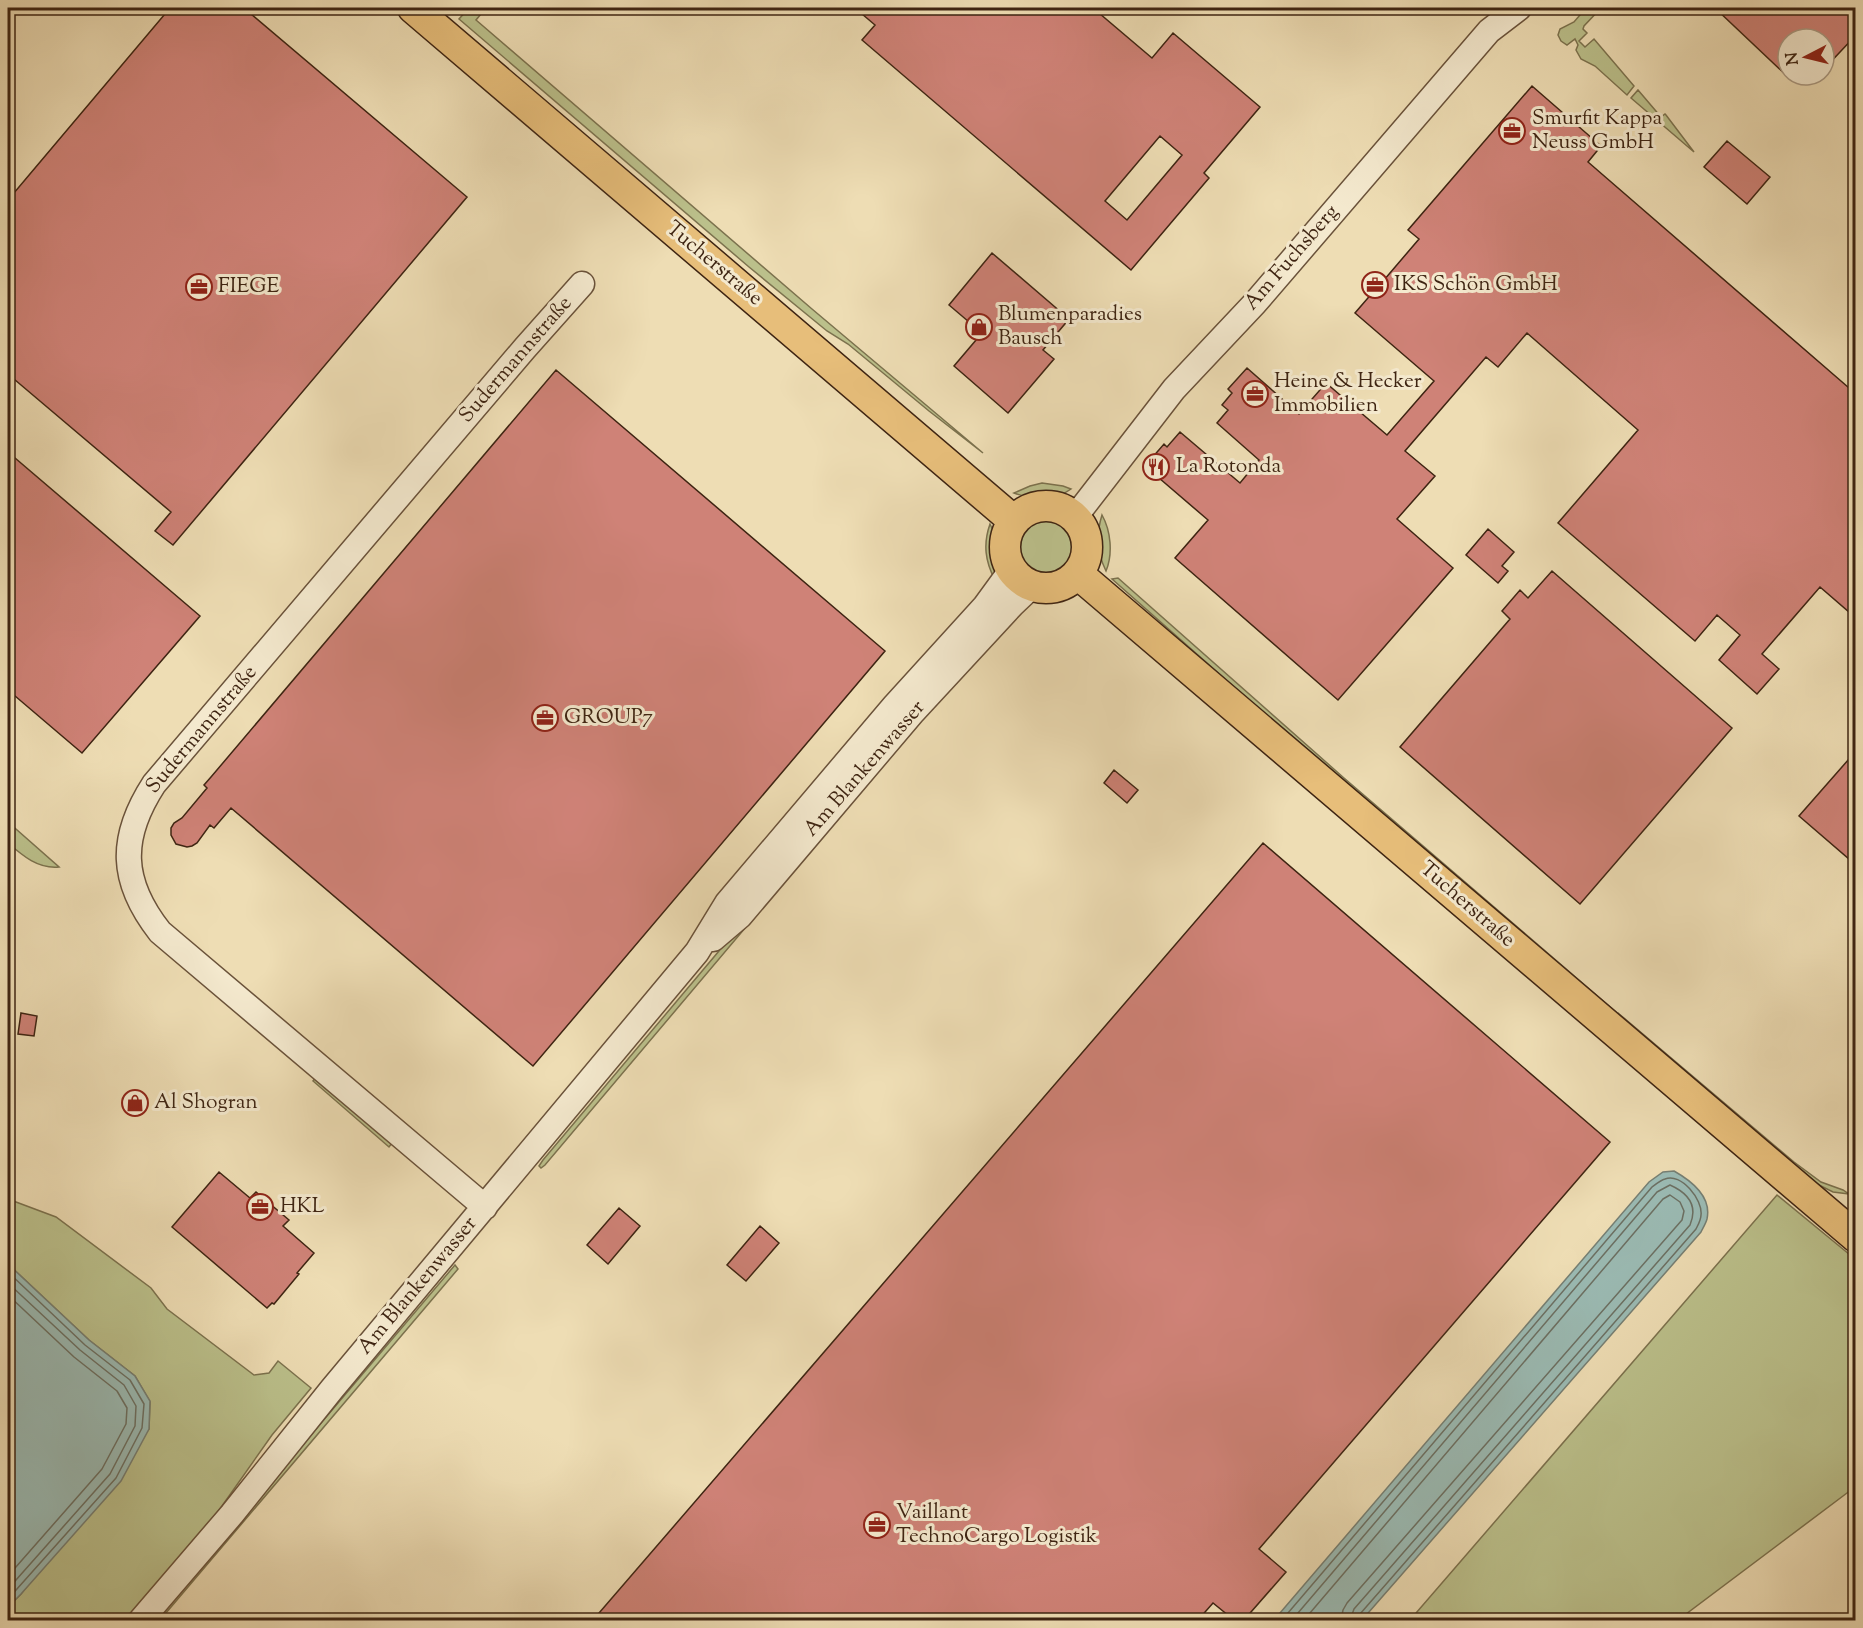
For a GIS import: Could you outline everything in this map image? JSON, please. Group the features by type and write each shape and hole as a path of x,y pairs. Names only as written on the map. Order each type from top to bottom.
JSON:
{"main road":[{"name":"Tucherstraße","path":"413,8 1014,521"},
{"path":"1049,506 1075,517 1084,529 1087,544 1086,559 1078,574 1068,583 1056,588 1045,589 1022,577 1007,557 1008,532 1014,521 1025,512 1049,506"},
{"name":"Tucherstraße","path":"1078,574 1856,1237"}],"street":[{"name":"Am Fuchsberg","path":"1075,517 1174,389 1255,303 1489,31 1519,8"},
{"name":"Sudermannstraße","path":"485,1207 160,932 147,916 137,897 130,875 129,849 132,827 141,805 154,784 582,284"},
{"name":"Am Blankenwasser","path":"141,1620 232,1514 318,1406 697,952 727,903 895,705 985,606 1022,577"}],"green space":[{"path":"469,8 486,8 476,20 983,453 749,267 459,19"},
{"path":"1586,8 1601,8 1584,26 1583,29 1587,33 1579,41 1585,47 1594,39 1634,86 1627,95 1595,66 1581,59 1576,50 1578,45 1575,39 1567,45 1558,35 1560,29 1574,22"},
{"path":"1638,90 1661,117 1666,115 1694,152 1631,98"},
{"path":"1042,483 1071,489 1051,497 1014,493 1030,486"},
{"path":"1102,515 1110,543 1110,557 1106,571 1098,543"},
{"path":"1047,517 1068,526 1077,547 1068,568 1047,577 1026,568 1017,547 1026,526"},
{"path":"990,524 995,536 997,551 995,580 986,552 986,539"},
{"path":"1118,578 1344,778 1616,1012 1614,1014 1329,771 1112,579"},
{"path":"921,711 925,715 541,1168 539,1166 543,1160"},
{"path":"8,822 59,867 38,864 8,843"},
{"path":"1618,1013 1794,1162 1821,1182 1849,1194 1833,1192 1815,1183 1615,1017"},
{"path":"316,1077 392,1143 389,1147 313,1081"},
{"path":"1777,1195 1855,1259 1855,1487 1678,1620 1410,1620"},
{"path":"8,1199 56,1217 151,1288 167,1309 254,1375 269,1373 278,1361 311,1388 272,1435 210,1523 127,1620 8,1620 8,1607 21,1594 149,1429 150,1402 135,1376 89,1340 8,1264"},
{"path":"455,1265 458,1269 160,1620 154,1620"}],"water":[{"path":"1674,1171 1693,1184 1703,1196 1708,1211 1701,1232 1362,1620 1274,1620 1649,1182 1663,1172"},
{"path":"8,1264 89,1340 135,1376 150,1401 149,1429 121,1481 8,1607"}],"building":[{"name":"FIEGE","path":"170,8 244,8 467,197 173,545 155,531 171,512 8,374 8,200"},
{"path":"855,8 1093,8 1152,58 1173,33 1260,107 1204,173 1209,178 1131,270 862,40 875,25","holes":["1160,136 1182,155 1127,220 1105,201"]},
{"path":"1715,8 1856,8 1856,35 1836,56 1836,27 1776,27 1776,66"},
{"path":"1532,86 1601,146 1588,162 1856,394 1856,618 1820,587 1762,654 1779,669 1757,694 1719,660 1740,635 1717,615 1695,641 1558,523 1638,430 1527,333 1498,367 1486,357 1405,451 1435,476 1397,519 1453,568 1338,700 1175,558 1208,520 1145,466 1164,444 1167,447 1180,432 1240,483 1259,460 1217,423 1228,410 1222,405 1232,393 1228,389 1247,368 1299,414 1326,383 1387,435 1434,381 1355,313 1374,291 1371,289 1381,278 1384,280 1419,239 1408,230"},
{"path":"1727,141 1770,177 1747,204 1704,167"},
{"path":"992,253 1069,319 1043,350 1054,359 1008,413 954,366 982,333 949,305"},
{"name":"GROUP7","path":"556,370 885,651 533,1066 231,808 214,828 210,825 197,843 192,846 176,844 171,835 171,828 207,788 204,785"},
{"path":"8,452 200,616 82,753 8,690"},
{"path":"1488,529 1514,552 1502,566 1508,571 1498,583 1466,555"},
{"path":"1552,571 1732,728 1580,904 1400,747 1510,619 1502,611 1520,590 1528,598"},
{"path":"1856,751 1856,865 1799,816"},
{"path":"1114,770 1138,790 1127,803 1104,783"},
{"path":"1263,843 1610,1142 1259,1549 1286,1572 1244,1620 1234,1620 1213,1603 1198,1620 593,1620"},
{"path":"21,1013 37,1016 34,1036 18,1034"},
{"path":"219,1172 250,1198 256,1192 289,1220 283,1226 314,1253 274,1304 272,1303 267,1308 172,1227"},
{"path":"619,1208 640,1226 608,1264 587,1245"},
{"path":"760,1226 779,1243 746,1281 727,1265"}],"place":[{"name":"Smurfit Kappa Neuss GmbH","path":"1512,131"},
{"name":"IKS Schön GmbH","path":"1375,285"},
{"name":"FIEGE","path":"199,287"},
{"name":"Blumenparadies Bausch","path":"979,327"},
{"name":"Heine & Hecker Immobilien","path":"1255,394"},
{"name":"La Rotonda","path":"1156,467"},
{"name":"GROUP7","path":"545,718"},
{"name":"Al Shogran","path":"135,1103"},
{"name":"HKL","path":"260,1207"},
{"name":"Vaillant TechnoCargo Logistik","path":"877,1525"}]}
